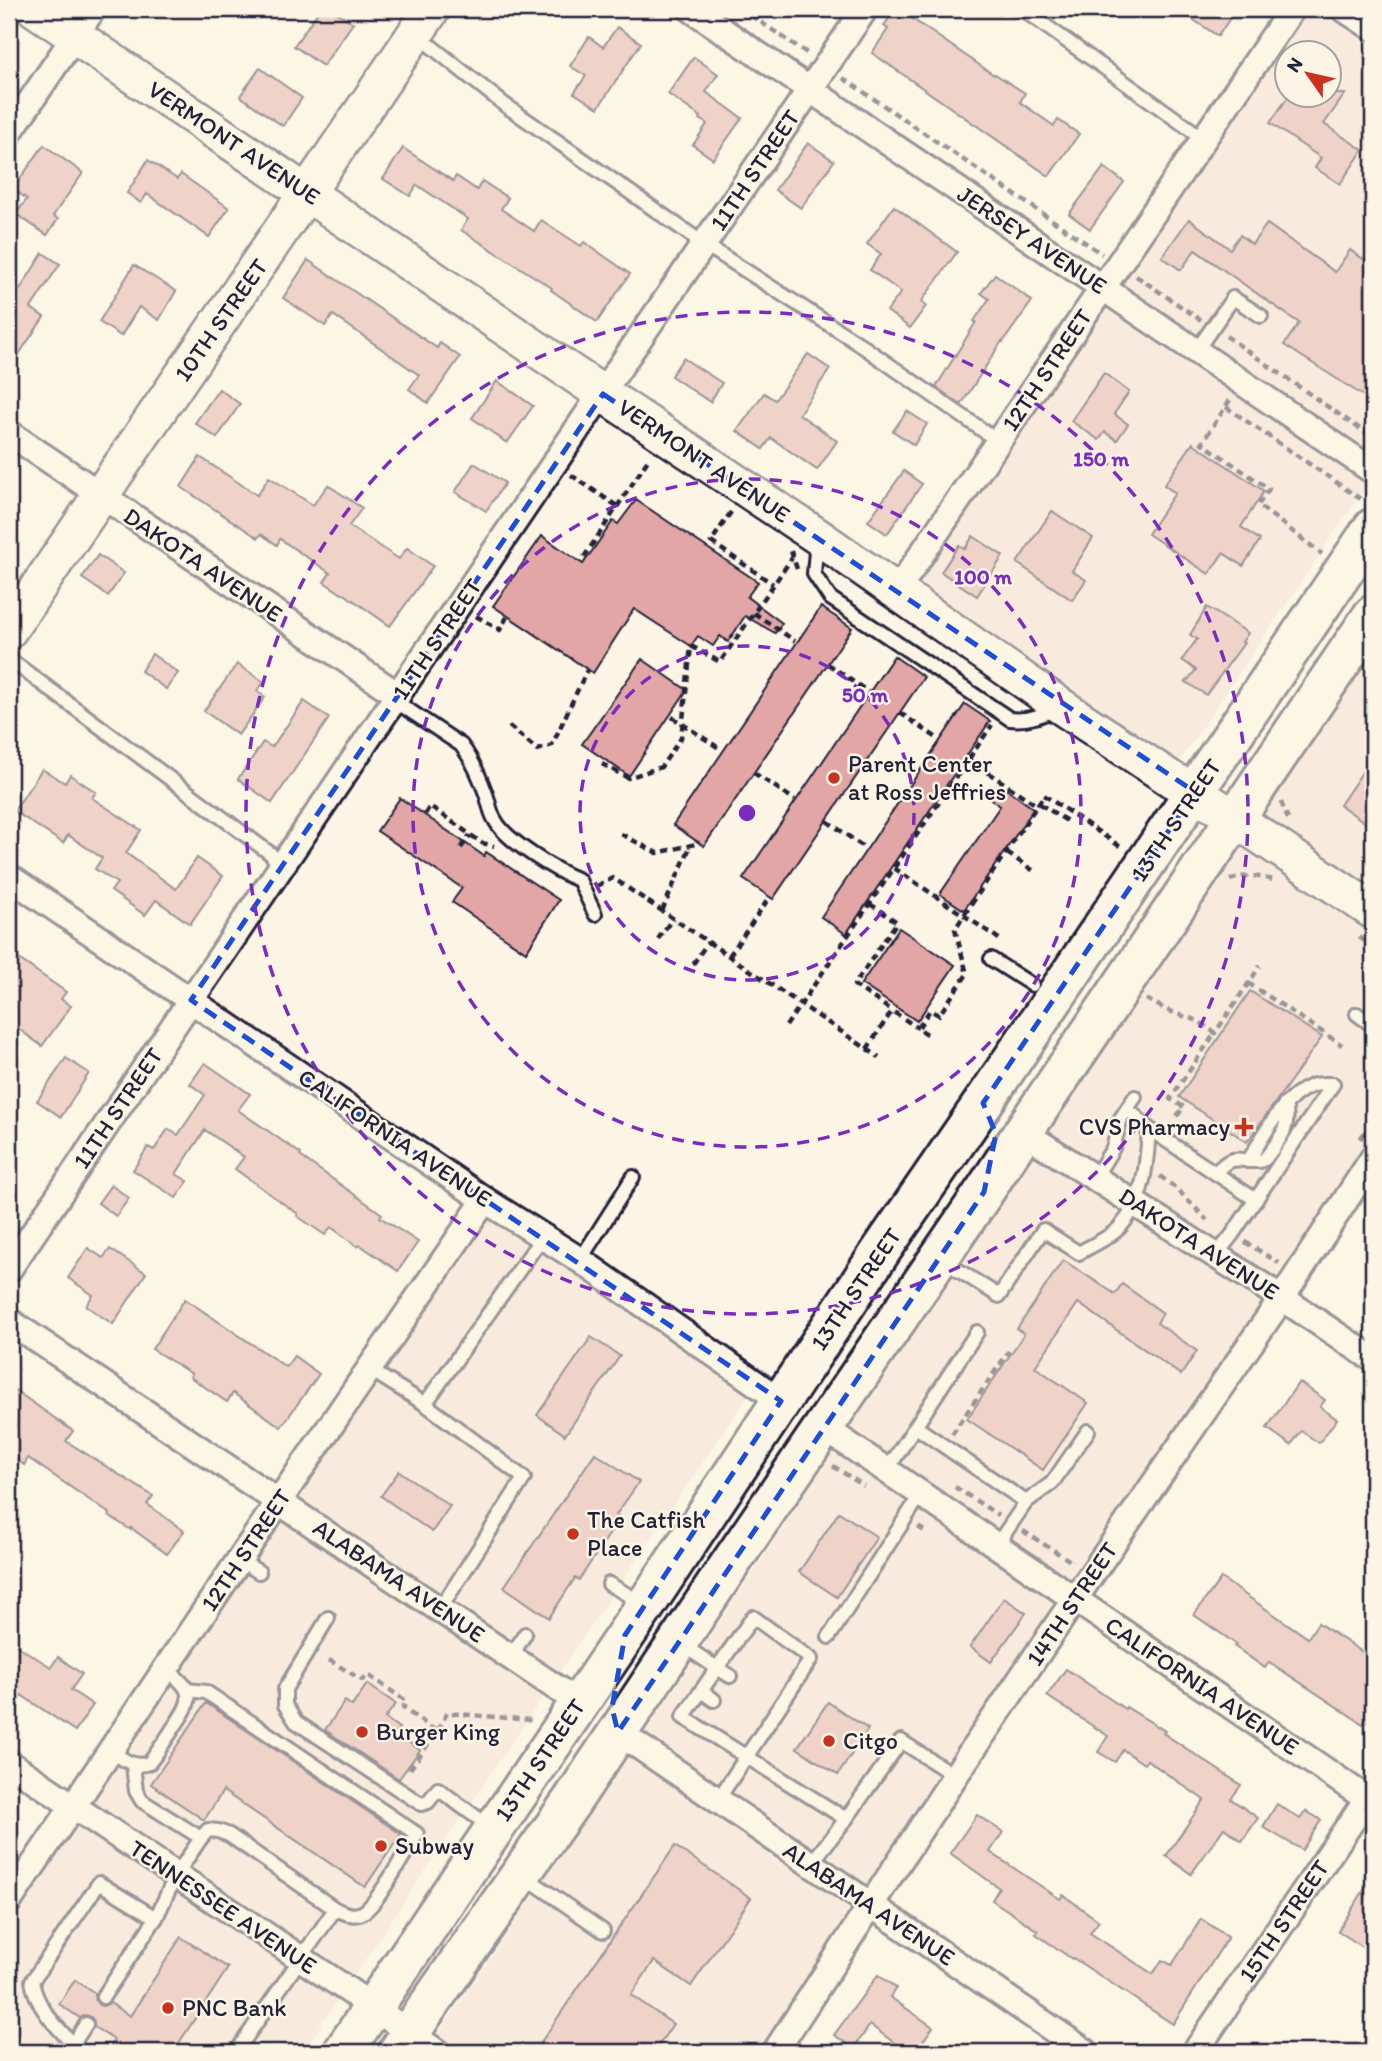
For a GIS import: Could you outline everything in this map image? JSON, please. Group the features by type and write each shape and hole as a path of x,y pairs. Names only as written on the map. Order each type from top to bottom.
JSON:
{"highway":[{"name":"13TH STREET","path":"342,2052 883,1248 1373,528"},
{"name":"13TH STREET","path":"415,2046 521,1874 730,1564 825,1445 939,1258 1373,615"},
{"path":"1024,1132 1020,1088 1036,1026"},
{"path":"983,1103 994,1119 996,1134 984,1192"},
{"path":"825,1445 817,1402 819,1386 882,1286 883,1248"},
{"path":"730,1564 727,1532 780,1450 785,1433 780,1401"},
{"path":"618,1732 612,1708 635,1620"},
{"path":"572,1801 588,1748 588,1728 579,1703"}],"street":[{"name":"VERMONT AVENUE","path":"35,9 84,22 308,193 603,394 805,547 896,592 1062,707 1373,911"},
{"name":"JERSEY AVENUE","path":"691,9 1196,351 1370,481"},
{"name":"11TH STREET","path":"9,1269 865,9"},
{"name":"12TH STREET","path":"896,592 1292,9"},
{"path":"1344,9 1373,28"},
{"name":"10TH STREET","path":"9,630 424,21"},
{"path":"9,133 84,22"},
{"name":"DAKOTA AVENUE","path":"9,433 396,698"},
{"name":"CALIFORNIA AVENUE","path":"9,877 485,1200 580,1261 780,1401"},
{"name":"DAKOTA AVENUE","path":"1024,1132 1282,1297 1373,1359"},
{"name":"14TH STREET","path":"775,2052 955,1776 1282,1297 1373,1158"},
{"name":"12TH STREET","path":"9,1901 166,1669 249,1566 279,1501 485,1200"},
{"name":"ALABAMA AVENUE","path":"9,1321 579,1703"},
{"name":"CALIFORNIA AVENUE","path":"825,1445 887,1470 1074,1600 1371,1797"},
{"name":"ALABAMA AVENUE","path":"618,1732 1086,2052"},
{"name":"TENNESSEE AVENUE","path":"9,1763 373,2007 415,2046"},
{"name":"15TH STREET","path":"1195,2052 1371,1797"}],"lane":[{"path":"1022,9 1204,139"},
{"path":"424,21 431,45 505,105 704,244 858,343 999,441"},
{"path":"1196,351 1233,298 1261,316"},
{"path":"805,547 814,574 830,598 1010,719 1038,717 1062,707"},
{"path":"9,659 271,854 281,869"},
{"path":"396,698 461,745 469,755 486,792 494,820 507,835 561,873 579,880 595,914"},
{"path":"992,959 1032,985"},
{"path":"1357,1014 1372,1025"},
{"path":"1215,1173 1225,1163 1236,1158 1248,1161 1265,1159 1285,1131 1288,1116 1285,1104 1314,1084 1334,1084 1232,1236 1216,1255"},
{"path":"1095,1177 1114,1148 1122,1118 1135,1097"},
{"path":"1133,1114 1149,1129 1256,1200"},
{"path":"939,1258 999,1296 1043,1230 1079,1253 1119,1228 1136,1204 1144,1174 1149,1129"},
{"path":"580,1261 633,1177"},
{"path":"425,1404 543,1236"},
{"path":"887,1470 978,1332"},
{"path":"369,1368 425,1404 524,1479 440,1609"},
{"path":"916,1427 1026,1502"},
{"path":"996,1546 1026,1502 1052,1483 1088,1432"},
{"path":"829,1637 921,1494"},
{"path":"610,1584 635,1620"},
{"path":"717,1801 746,1757 755,1731 786,1684 811,1659 753,1617 683,1717 746,1757 846,1819"},
{"path":"328,1618 285,1689 285,1706 296,1722 421,1804 428,1802 438,1789 493,1829"},
{"path":"511,1657 525,1634"},
{"path":"678,1642 730,1676"},
{"path":"732,1647 744,1655"},
{"path":"111,1751 133,1765 149,1763 188,1706 187,1690 182,1681 166,1669"},
{"path":"103,1997 156,1918 176,1875 208,1830 229,1835 335,1909 347,1914 357,1914 371,1907 417,1834 206,1692 187,1690"},
{"path":"701,1691 713,1700"},
{"path":"810,1865 901,1741 955,1776"},
{"path":"133,1765 136,1791 142,1801 201,1838"},
{"path":"521,1874 603,1931"},
{"path":"86,2024 71,2048 34,1995 33,1981 99,1883 156,1918"},
{"path":"236,2052 335,1909"}],"path":[{"path":"741,9 1373,438"},
{"path":"1233,396 1202,443 1269,489 1258,505 1324,556"},
{"path":"1226,407 1362,500 1370,481"},
{"path":"584,557 650,457"},
{"path":"571,474 617,506"},
{"path":"741,518 731,511 711,542 773,584"},
{"path":"782,545 792,552 805,547"},
{"path":"802,580 805,547"},
{"path":"602,764 628,778 661,767 681,738 691,646 720,662 773,584 805,547"},
{"path":"754,613 795,641"},
{"path":"475,615 500,630 507,617"},
{"path":"828,664 868,692"},
{"path":"509,726 538,750 552,745 587,670"},
{"path":"901,713 940,740"},
{"path":"672,717 722,750"},
{"path":"786,1026 995,721"},
{"path":"968,760 1068,821"},
{"path":"754,773 795,800"},
{"path":"918,1028 930,1010 939,1015 967,974 956,929 1044,795 1124,849 1130,839"},
{"path":"425,814 430,806 482,844 503,852"},
{"path":"827,821 866,848"},
{"path":"621,834 657,853 700,843"},
{"path":"461,848 470,835"},
{"path":"662,911 691,845"},
{"path":"1007,853 1034,871"},
{"path":"894,868 1002,941"},
{"path":"585,892 613,878 879,1057"},
{"path":"729,956 769,898"},
{"path":"870,904 897,922 854,985 927,1034"},
{"path":"658,939 673,918"},
{"path":"693,964 708,942"},
{"path":"1177,1116 1184,1107 1170,1099 1259,966"},
{"path":"1248,983 1342,1045"},
{"path":"1142,997 1169,1012 1198,1021 1215,1033"},
{"path":"867,1049 892,1011"},
{"path":"825,1445 872,1491"},
{"path":"950,1483 1072,1562 1079,1552"},
{"path":"410,1769 437,1732"}],"highlighted area":[{"path":"603,394 1195,792 983,1103 996,1134 984,1192 618,1732 612,1708 625,1635 781,1401 191,1000"}],"shaded area":[{"path":"1308,9 1323,9 1373,42 1373,457 1120,286 1274,59 1274,108 1344,108 1344,38 1288,38"},
{"path":"1107,305 1369,482 1176,766 913,589"},
{"path":"1373,649 1373,897 1257,821"},
{"path":"1244,840 1373,925 1373,1134 1278,1281 1048,1133"},
{"path":"1035,1152 1265,1300 1070,1583 849,1430"},
{"path":"489,1216 574,1270 750,1393 558,1674 296,1498"},
{"path":"836,1449 1057,1602 867,1889 643,1736"},
{"path":"283,1517 545,1693 352,1979 90,1805"},
{"path":"630,1756 854,1908 759,2052 458,2052 436,2037"},
{"path":"77,1824 339,1998 302,2052 9,2052 9,1924"}],"building":[{"path":"320,9 332,9 353,23 323,66 294,46"},
{"path":"895,9 1025,93 1020,102 1054,126 1058,120 1079,134 1049,176 872,53 888,29 884,26"},
{"path":"1177,9 1236,9 1218,36"},
{"path":"617,27 641,43 598,108 574,93 586,76 570,66 589,37 603,47"},
{"path":"694,57 718,74 706,92 742,118 713,159 693,145 707,124 668,94"},
{"path":"260,68 302,98 283,126 240,96"},
{"path":"1280,108 1335,108 1324,124 1363,150 1340,184 1315,168 1321,158 1270,123"},
{"path":"808,143 834,161 801,208 775,190"},
{"path":"44,145 83,173 53,216 58,219 47,235 16,214 27,199 13,189"},
{"path":"403,148 453,181 456,176 477,190 482,181 508,198 501,209 534,231 541,220 581,246 584,242 630,274 597,322 551,290 552,288 461,230 468,219 417,185 410,196 383,179"},
{"path":"148,160 177,179 181,174 229,208 209,237 147,194 141,203 127,193"},
{"path":"1104,167 1124,182 1090,229 1069,214"},
{"path":"894,206 957,252 921,302 926,306 910,328 887,311 901,292 870,270 881,254 867,244"},
{"path":"1189,219 1230,249 1240,235 1252,244 1267,224 1335,272 1350,250 1373,266 1373,402 1284,345 1299,323 1195,250 1181,270 1162,257"},
{"path":"43,253 60,264 31,308 44,317 9,369 9,293 15,297"},
{"path":"308,260 437,348 440,343 460,357 428,403 409,389 419,375 333,315 325,326 283,298"},
{"path":"134,265 176,291 159,320 139,307 121,336 99,322"},
{"path":"995,274 1032,301 1002,341 961,405 936,387 989,299 981,293"},
{"path":"808,354 830,369 799,414 837,441 817,470 771,438 763,449 737,431 764,393 775,400"},
{"path":"683,358 722,383 710,402 671,376"},
{"path":"1104,373 1129,392 1114,414 1128,424 1117,440 1105,432 1099,440 1071,421"},
{"path":"497,381 533,406 507,443 472,418"},
{"path":"219,389 240,404 217,438 195,423"},
{"path":"907,411 927,424 914,445 893,431"},
{"path":"1193,443 1264,491 1241,527 1260,540 1243,566 1223,553 1209,574 1148,534 1175,493 1164,485"},
{"path":"200,457 257,495 269,477 313,505 328,485 362,508 349,526 399,559 407,548 433,566 390,626 324,582 330,573 280,539 277,545 261,534 258,538 181,487"},
{"path":"474,463 505,483 486,511 455,492"},
{"path":"904,471 922,484 887,534 868,521"},
{"path":"636,500 758,582 747,597 782,623 775,633 745,616 728,642 720,636 713,646 698,636 691,646 634,609 593,673 493,606 542,536 583,564 613,521 618,524"},
{"path":"1052,511 1093,538 1072,571 1086,580 1072,600 1017,563"},
{"path":"973,536 1003,556 977,596 941,572 959,545 965,549"},
{"path":"98,555 124,573 108,596 82,578"},
{"name":"Parent Center at Ross Jeffries","path":"821,607 852,628 704,846 673,825"},
{"path":"1207,607 1248,633 1242,642 1244,643 1206,695 1186,682 1196,670 1182,660 1197,639 1190,635"},
{"path":"152,654 178,673 166,689 141,671"},
{"name":"Parent Center at Ross Jeffries","path":"894,656 924,677 773,899 743,879"},
{"path":"642,659 687,690 629,776 582,744"},
{"path":"237,664 264,682 257,691 265,697 238,735 204,711"},
{"path":"304,701 329,718 272,803 238,779 263,742 272,747"},
{"name":"Parent Center at Ross Jeffries","path":"965,704 990,721 846,934 821,917"},
{"path":"1373,756 1373,828 1340,805"},
{"path":"42,769 65,783 70,775 96,792 92,798 141,830 126,853 176,889 197,858 223,876 190,924 156,900 145,915 111,891 117,883 95,869 102,858 68,835 63,843 14,811"},
{"name":"Parent Center at Ross Jeffries","path":"1001,785 1034,809 964,910 940,894 1000,806 991,799"},
{"path":"400,798 484,856 486,852 559,900 526,952 452,902 462,888 377,831"},
{"path":"899,928 955,965 917,1021 861,984"},
{"path":"9,952 66,992 61,999 71,1006 42,1046 9,1022"},
{"name":"CVS Pharmacy","path":"1250,991 1322,1037 1247,1142 1179,1097"},
{"path":"66,1058 89,1073 61,1117 37,1101"},
{"path":"205,1063 250,1094 238,1110 382,1214 380,1217 418,1242 398,1271 331,1227 325,1235 297,1216 298,1214 235,1169 244,1157 205,1130 176,1174 188,1181 176,1198 133,1170 148,1147 154,1150 168,1129 178,1135 205,1095 190,1084"},
{"path":"111,1185 129,1198 116,1216 98,1203"},
{"path":"88,1248 103,1258 110,1249 146,1273 113,1324 86,1306 93,1295 68,1278"},
{"path":"1063,1260 1115,1294 1122,1284 1163,1313 1157,1323 1197,1351 1181,1375 1078,1303 1035,1367 1088,1403 1043,1470 967,1419 1024,1334 1017,1329"},
{"path":"185,1299 286,1367 294,1356 319,1374 281,1427 233,1393 227,1402 190,1377 192,1374 152,1349"},
{"path":"591,1337 620,1356 565,1435 537,1415"},
{"path":"1299,1382 1325,1400 1320,1407 1337,1419 1319,1443 1301,1431 1291,1445 1267,1428"},
{"path":"9,1386 73,1431 66,1441 153,1496 147,1504 184,1531 167,1554 28,1458 24,1465 9,1454"},
{"path":"595,1453 639,1482 616,1515 620,1518 579,1580 575,1578 549,1618 504,1587"},
{"path":"399,1471 450,1506 432,1532 381,1496"},
{"path":"839,1512 877,1537 837,1597 799,1572"},
{"path":"1221,1578 1308,1638 1318,1623 1373,1659 1373,1709 1363,1724 1269,1662 1265,1668 1194,1615"},
{"path":"1004,1598 1026,1613 991,1662 970,1647"},
{"path":"9,1641 51,1667 58,1657 82,1674 71,1690 93,1705 75,1731 21,1695 9,1715"},
{"path":"1066,1669 1125,1709 1126,1707 1165,1731 1163,1733 1241,1785 1231,1799 1258,1818 1242,1841 1224,1828 1191,1874 1166,1856 1204,1800 1147,1760 1144,1764 1123,1750 1115,1762 1098,1752 1108,1736 1047,1696"},
{"name":"Burger King","path":"367,1684 396,1704 385,1718 399,1728 395,1733 420,1750 399,1779 325,1730 345,1701 352,1706"},
{"path":"828,1702 868,1729 838,1775 797,1748"},
{"path":"206,1703 401,1834 365,1887 223,1791 204,1820 151,1784"},
{"path":"1277,1804 1300,1819 1306,1811 1321,1820 1302,1850 1263,1827"},
{"path":"977,1815 1003,1832 990,1852 1060,1899 1063,1895 1099,1921 1090,1933 1153,1974 1162,1960 1172,1965 1201,1919 1228,1937 1173,2024 1072,1959 1036,1934 1038,1931 992,1900 999,1888 950,1853"},
{"path":"675,1846 751,1898 691,1986 654,1961 631,1995 673,2024 654,2052 549,2052 539,2045"},
{"path":"1373,1876 1373,1939 1366,1949 1338,1931"},
{"name":"PNC Bank","path":"181,1937 228,1968 173,2052 106,2052 114,2040 94,2027 91,2017 86,2015 80,2018 59,2004 75,1980 95,1993 95,2000 99,2005 110,2003 130,2016"},
{"path":"878,1975 896,1988 890,1997 933,2027 915,2052 907,2052 870,2025 854,2048 834,2035"}],"place":[{"name":"Parent Center at Ross Jeffries","path":"834,778"},
{"name":"CVS Pharmacy","path":"1244,1127"},
{"name":"The Catfish Place","path":"573,1534"},
{"name":"Burger King","path":"362,1732"},
{"name":"Citgo","path":"829,1741"},
{"name":"Subway","path":"381,1846"},
{"name":"PNC Bank","path":"168,2008"}]}
